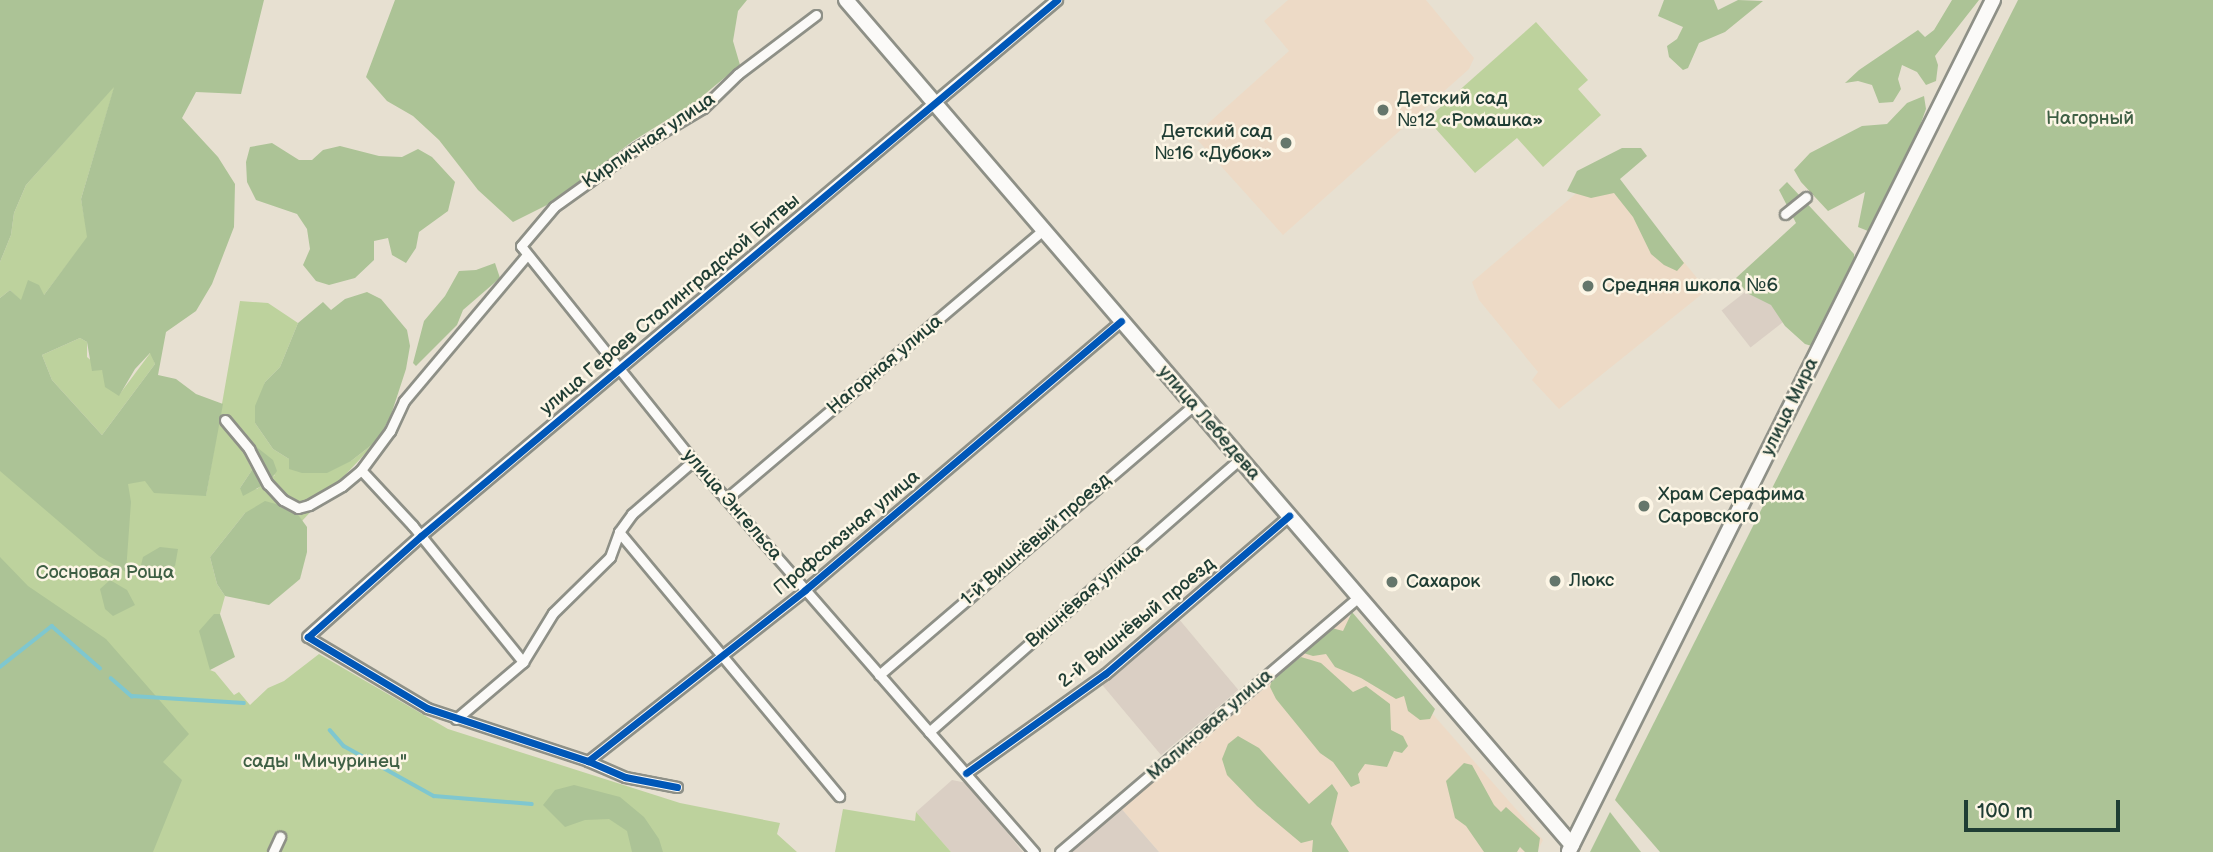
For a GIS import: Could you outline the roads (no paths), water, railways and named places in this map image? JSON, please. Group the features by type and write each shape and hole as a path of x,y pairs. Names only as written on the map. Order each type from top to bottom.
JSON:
{"main road":[{"name":"улица Лебедева","path":"846,0 1571,848"},
{"name":"улица Мира","path":"1571,848 1993,0"}],"street":[{"name":"улица Героев Сталинградской Битвы","path":"308,637 421,536 1057,0"},
{"name":"Кирпичная улица","path":"521,246 554,207 636,148 703,108 738,74 816,15"},
{"path":"1785,214 1806,197"},
{"name":"Нагорная улица","path":"726,499 1043,230"},
{"name":"улица Энгельса","path":"521,246 726,499 1034,852"},
{"path":"225,420 249,449 268,484 283,500 298,508 309,505 342,486 361,470 390,431 404,401 527,255"},
{"name":"Профсоюзная улица","path":"588,761 805,590 1121,321"},
{"name":"1-й Вишнёвый проезд","path":"879,675 1194,405"},
{"name":"Вишнёвая улица","path":"929,732 1240,459"},
{"path":"456,719 523,662 553,613 610,557 620,532 632,514 694,461"},
{"path":"361,470 421,536 523,662"},
{"name":"2-й Вишнёвый проезд","path":"965,773 1105,674 1289,516"},
{"path":"620,532 839,796"},
{"name":"Малиновая улица","path":"1060,852 1359,597"},
{"path":"308,637 427,708 588,761 625,776 677,787"},
{"path":"273,852 280,837"}],"waterway":[{"path":"0,667 52,626 100,668"},
{"path":"111,678 132,696 244,703"},
{"path":"330,730 344,746 434,796 532,804"}],"place":[{"name":"Детский сад №12 «Ромашка»","path":"1383,110"},
{"name":"Детский сад №16 «Дубок»","path":"1286,143"},
{"name":"Средняя школа №6","path":"1588,286"},
{"name":"Храм Серафима Саровского","path":"1644,506"},
{"name":"Люкс","path":"1555,581"},
{"name":"Сахарок","path":"1392,582"}],"park label":[{"name":"Нагорный","path":"2090,119"},
{"name":"Сосновая Роща","path":"105,573"},
{"name":"сады \"Мичуринец\"","path":"325,762"}]}
